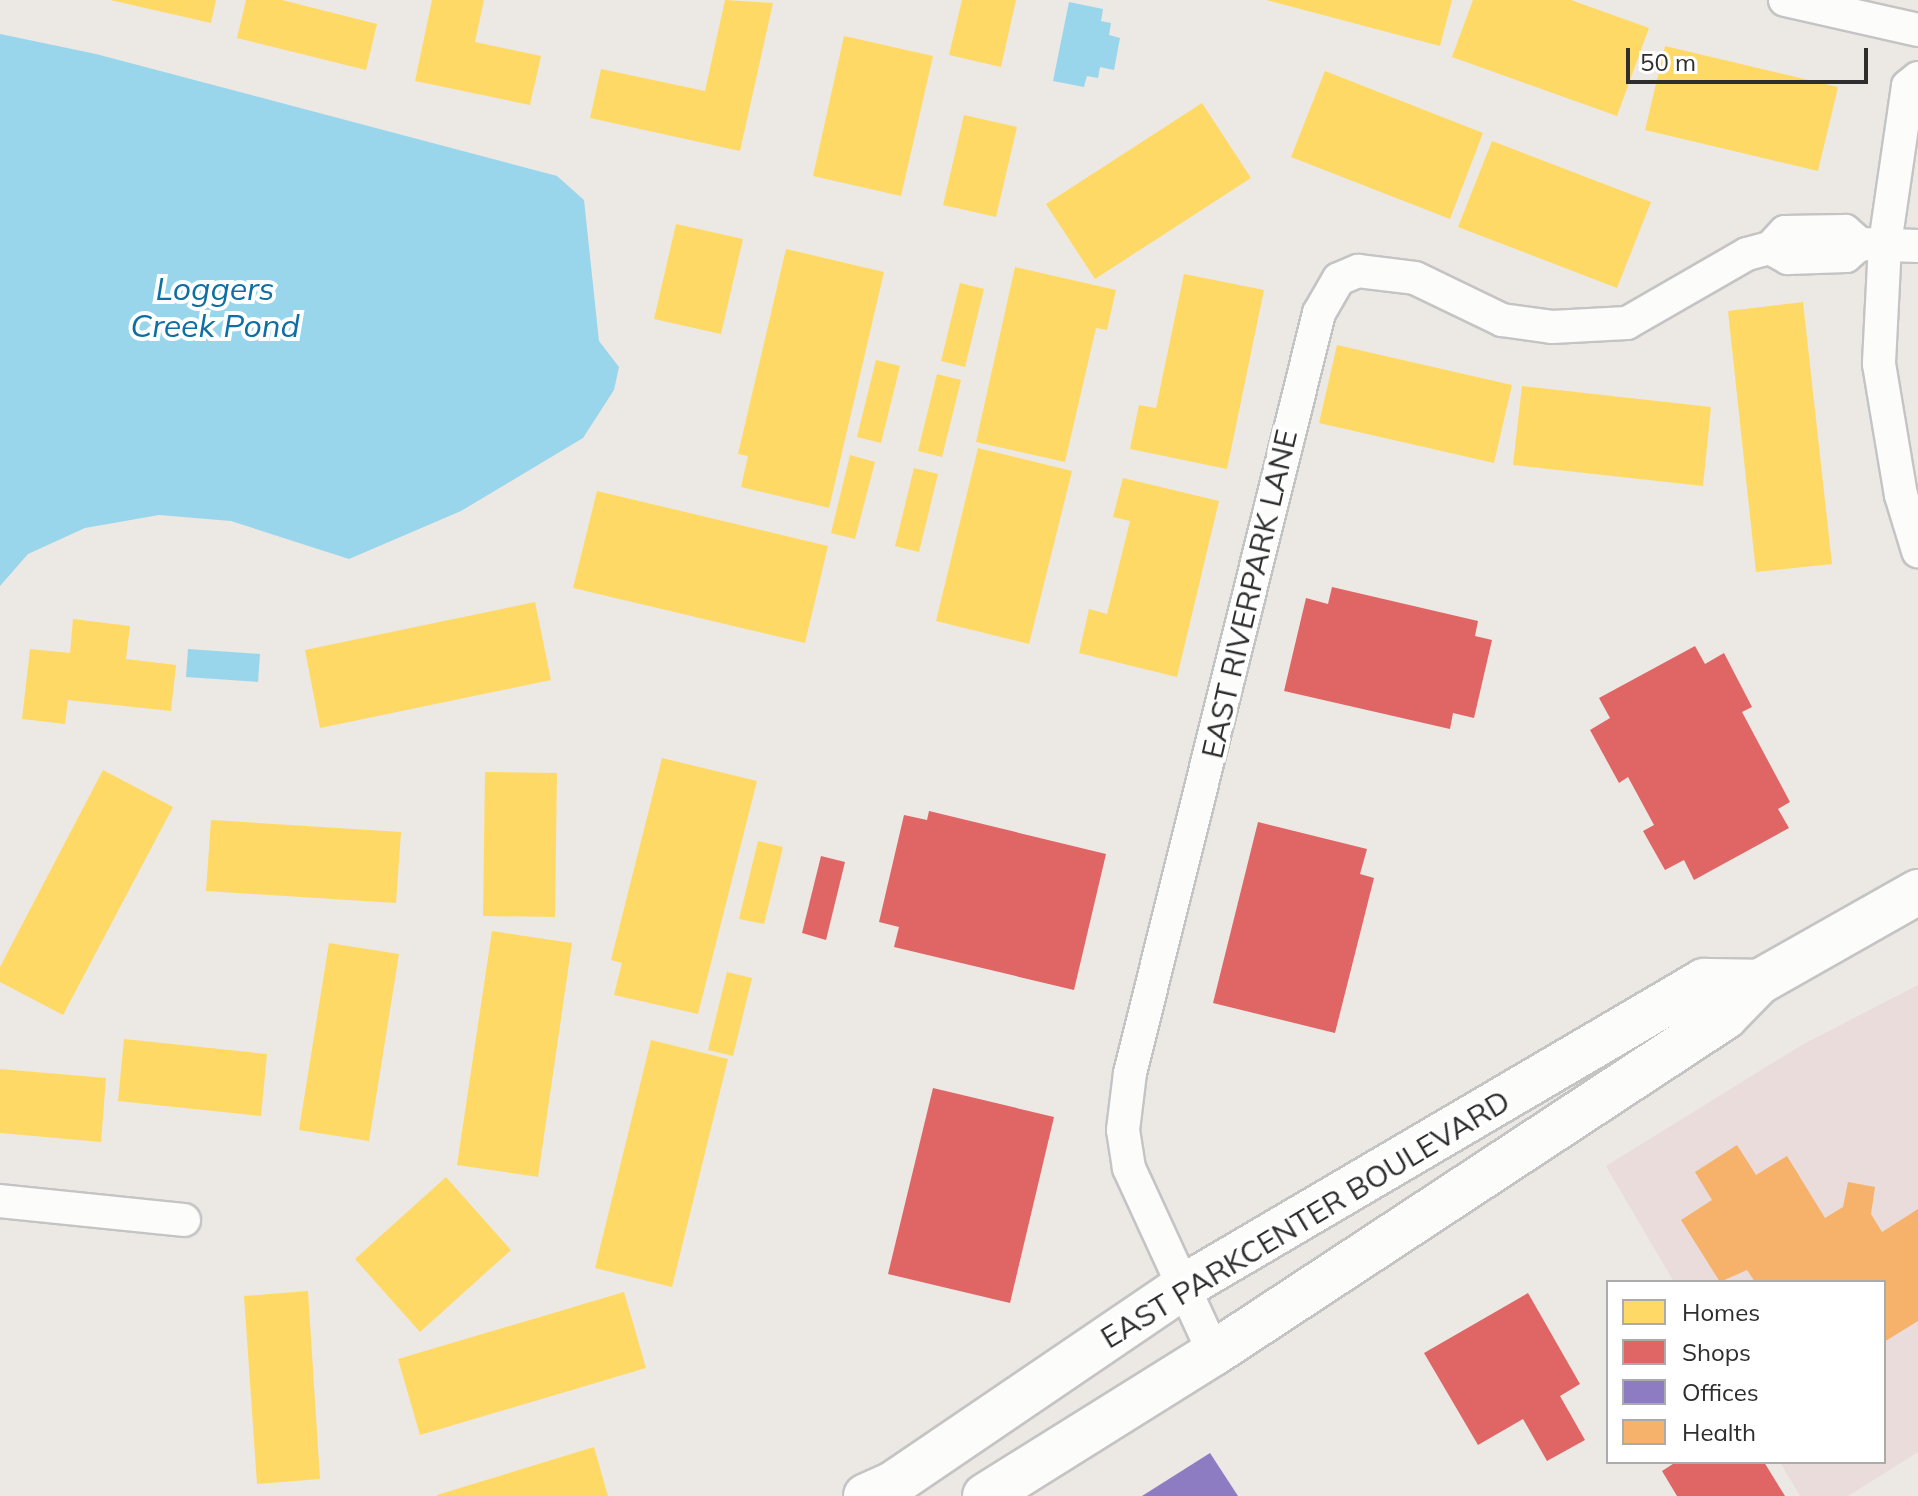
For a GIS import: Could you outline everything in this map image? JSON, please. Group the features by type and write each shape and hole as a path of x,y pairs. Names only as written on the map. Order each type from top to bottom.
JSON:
{"main road":[{"name":"EAST PARKCENTER BOULEVARD","path":"985,1496 1214,1353 1725,1017 1759,982 1918,892"},
{"name":"EAST PARKCENTER BOULEVARD","path":"866,1496 893,1484 1183,1287 1704,981 1759,982"}],"street":[{"path":"1785,0 1918,30"},
{"path":"1918,78 1908,86 1873,244 1879,364 1901,495 1918,551"},
{"name":"EAST RIVERPARK LANE","path":"1214,1353 1129,1168 1123,1130 1130,1073 1286,436 1319,313 1331,289 1358,271 1390,272 1415,278 1502,320 1552,327 1627,323 1747,254 1770,248 1785,232 1845,231 1873,244 1918,246"},
{"path":"0,1201 184,1220"}],"shaded area":[{"path":"1918,985 1918,1452 1848,1496 1800,1496 1781,1464 1886,1464 1886,1280 1673,1280 1606,1166 1802,1045"}],"water":[{"path":"1069,2 1103,9 1101,21 1111,23 1109,35 1120,38 1114,70 1100,67 1098,78 1087,76 1084,87 1053,81"},
{"name":"Loggers Creek Pond","path":"0,34 96,54 557,176 584,200 599,341 619,367 614,390 583,438 461,511 349,559 231,521 159,515 85,528 28,554 0,586"},
{"path":"188,649 260,654 258,682 186,677"}],"building: Homes":[{"path":"110,0 216,0 211,23"},
{"path":"246,0 282,0 377,24 366,70 237,38"},
{"path":"432,0 484,0 475,42 541,56 530,105 415,81"},
{"path":"725,0 773,3 740,151 590,118 601,69 705,91"},
{"path":"962,0 1016,0 1001,67 949,55"},
{"path":"1266,0 1452,0 1440,46"},
{"path":"1473,0 1571,0 1649,28 1617,116 1452,57"},
{"path":"844,36 933,56 901,196 813,176"},
{"path":"1665,46 1838,87 1818,171 1645,130"},
{"path":"1325,71 1483,133 1450,219 1291,157"},
{"path":"1202,103 1251,178 1095,279 1046,204"},
{"path":"964,115 1017,127 996,217 943,205"},
{"path":"1492,141 1651,202 1617,288 1458,227"},
{"path":"676,224 743,239 721,334 654,319"},
{"path":"786,249 884,272 829,508 741,487 748,456 738,454"},
{"path":"1015,267 1116,290 1107,330 1096,328 1065,462 976,442"},
{"path":"1184,274 1264,290 1227,469 1130,449 1139,405 1156,408"},
{"path":"960,283 984,289 965,367 941,361"},
{"path":"1803,302 1832,564 1756,572 1728,311"},
{"path":"1337,345 1512,385 1494,463 1319,423"},
{"path":"876,360 900,366 881,443 857,437"},
{"path":"937,374 961,380 942,457 918,451"},
{"path":"1522,386 1711,407 1703,486 1513,465"},
{"path":"978,448 1072,471 1029,644 936,621"},
{"path":"850,455 875,462 855,539 831,533"},
{"path":"914,468 938,474 919,552 895,546"},
{"path":"1123,478 1219,501 1177,677 1079,653 1089,609 1107,614 1130,521 1113,517"},
{"path":"597,491 828,546 805,643 573,588"},
{"path":"535,602 551,680 320,728 305,650"},
{"path":"73,619 130,626 126,659 176,665 171,711 68,700 65,724 22,719 30,649 70,653"},
{"path":"662,758 757,781 698,1014 614,995 622,963 611,960"},
{"path":"103,770 173,807 63,1015 0,982 0,967"},
{"path":"485,772 557,773 555,917 483,916"},
{"path":"211,820 401,832 396,903 206,891"},
{"path":"758,841 783,847 764,924 739,919"},
{"path":"492,931 572,943 538,1177 457,1165"},
{"path":"329,943 399,954 369,1141 299,1130"},
{"path":"727,972 752,978 733,1056 708,1050"},
{"path":"124,1039 267,1054 261,1116 118,1101"},
{"path":"651,1040 728,1059 672,1287 595,1268"},
{"path":"0,1069 106,1078 101,1142 0,1133"},
{"path":"446,1177 511,1250 420,1332 355,1259"},
{"path":"308,1291 320,1479 257,1484 244,1296"},
{"path":"624,1292 646,1368 420,1435 398,1359"},
{"path":"594,1447 608,1496 437,1496 437,1495"}],"building: Shops":[{"path":"1332,587 1478,621 1475,636 1492,640 1474,718 1453,713 1450,729 1284,691 1306,598 1328,604"},
{"path":"1695,646 1705,664 1724,653 1752,707 1742,712 1790,802 1778,809 1789,828 1694,880 1684,860 1665,870 1643,831 1654,825 1628,777 1619,783 1590,730 1610,718 1599,698"},
{"path":"929,811 1106,854 1074,990 894,947 899,927 879,922 904,815 927,820"},
{"path":"1258,822 1367,849 1360,874 1374,878 1335,1033 1213,1003"},
{"path":"821,856 845,862 826,940 802,933"},
{"path":"933,1088 1054,1117 1010,1303 888,1274"},
{"path":"1528,1293 1580,1384 1560,1396 1585,1440 1547,1461 1523,1419 1478,1445 1424,1353"},
{"path":"1673,1464 1765,1464 1785,1496 1677,1496 1662,1471"}],"building: Offices":[{"path":"1210,1453 1238,1496 1142,1496"}],"building: Health":[{"path":"1737,1145 1756,1175 1787,1156 1825,1218 1843,1207 1848,1182 1875,1187 1871,1214 1882,1232 1918,1209 1918,1321 1886,1341 1886,1280 1754,1280 1747,1270 1719,1280 1681,1220 1712,1200 1695,1172"}]}
